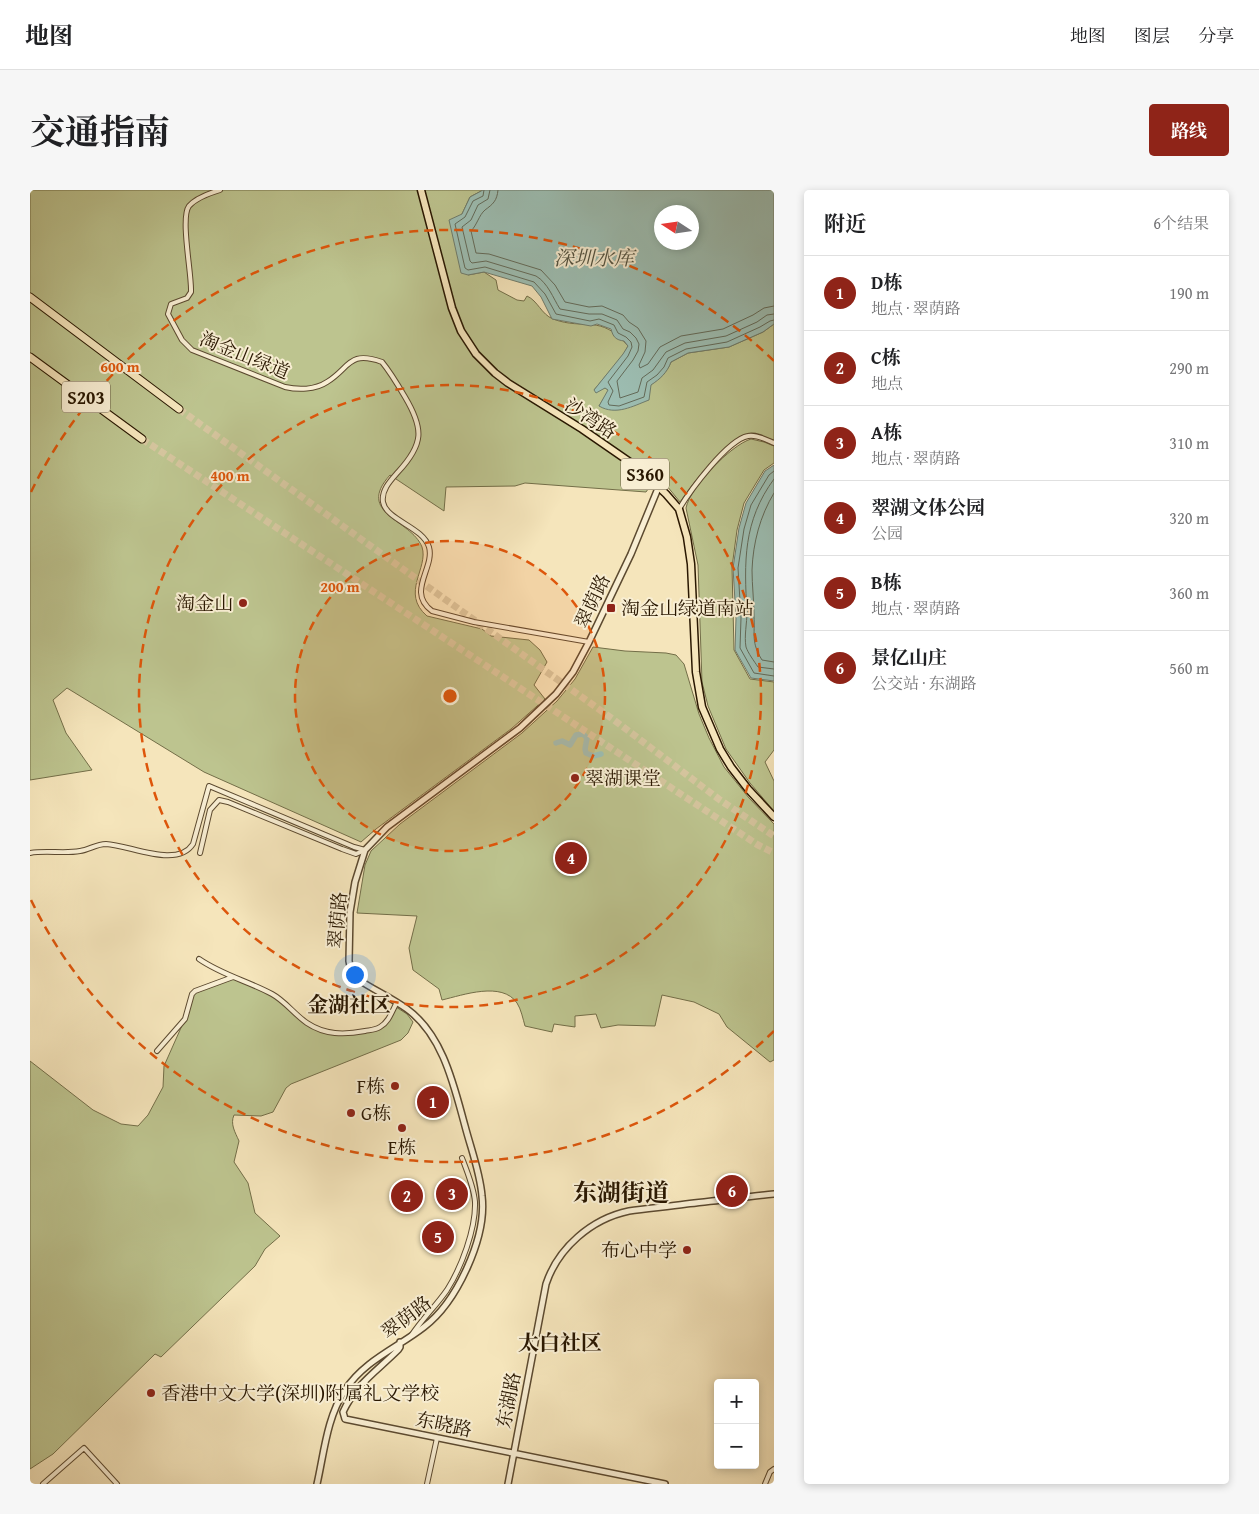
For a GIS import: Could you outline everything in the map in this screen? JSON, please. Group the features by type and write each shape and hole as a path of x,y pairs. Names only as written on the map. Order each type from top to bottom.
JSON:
{"highway":[{"name":"S203","path":"30,297 179,408"},
{"name":"S203","path":"30,357 142,438"}],"main road":[{"name":"沙湾路","path":"421,190 452,308 461,331 476,354 508,383 628,460 659,486 679,509 687,537 691,564 696,672 702,707 720,749 731,767 774,817"}],"street":[{"name":"淘金山绿道","path":"220,190 210,193 191,204 187,211 186,229 191,292 187,298 171,304 168,314 185,345 192,350 293,389 320,386 329,381 346,364 359,358 382,362 414,411 420,429 413,450 406,463 386,488 383,500 386,509 418,532 428,544 430,550 422,586 422,599 426,607 432,611 474,622 589,642"},
{"path":"679,509 700,477 734,443 748,436 774,443"},
{"name":"翠荫路","path":"317,1484 331,1420 345,1390 368,1364 425,1326 444,1308 458,1286 475,1244 480,1223 482,1198 478,1171 445,1062 429,1032 409,1010 359,980 350,969 348,961 350,912 355,882 365,850 387,828 531,719 567,681 589,642 631,554 659,486"},
{"path":"30,853 81,851 93,845 106,844 123,846 142,852 171,855 182,854 190,850 193,844 209,786 354,848 365,850"},
{"path":"200,853 210,810 219,800 356,854 365,850"},
{"path":"200,959 210,967 270,993 285,1003 306,1023 332,1033 347,1034 380,1027 388,1020 397,1002"},
{"path":"157,1051 186,1019 192,994 195,991 233,977"},
{"path":"411,1336 450,1285 467,1244 475,1203 462,1158"},
{"name":"东湖路","path":"508,1484 546,1284 555,1263 575,1238 599,1222 630,1211 774,1194"},
{"name":"东晓路","path":"400,1342 398,1350 366,1378 353,1394 343,1412 343,1417 665,1484"},
{"path":"427,1484 437,1438"},
{"path":"43,1484 84,1448 117,1484"},
{"path":"765,1484 770,1472 774,1469"}],"green space":[{"path":"30,190 483,190 470,197 462,214 468,275 484,272 496,280 498,290 517,300 524,301 527,296 531,298 549,317 574,324 600,326 618,336 628,346 624,354 594,390 605,388 609,390 599,406 630,395 650,385 666,371 671,362 688,353 729,347 763,332 774,324 774,440 748,434 738,440 710,464 680,502 658,475 646,492 525,483 515,486 446,487 444,511 390,475 381,488 379,499 382,508 416,537 422,547 422,563 415,590 419,607 427,616 482,629 491,636 529,640 540,650 547,662 534,685 545,699 511,729 361,842 204,772 67,688 53,700 66,733 92,770 30,780"},
{"path":"751,439 774,446 774,463 764,470 744,503 737,530 732,567 734,650 750,679 774,682 774,750 765,762 774,781 774,811 750,783 726,749 708,706 702,682 698,565 686,508 695,489 712,468 733,449"},
{"path":"593,647 676,655 684,664 699,714 724,767 749,798 774,824 774,1060 770,1062 727,1027 719,1014 694,1002 662,995 655,1026 618,1025 601,1028 596,1014 575,1016 575,1027 554,1024 552,1032 525,1026 517,1003 510,996 502,993 482,991 442,1000 439,989 413,970 409,948 417,916 357,913 365,865 371,851 400,824 522,733 557,701 575,679"},
{"path":"233,977 270,993 316,1028 338,1034 380,1027 396,1007 407,1014 413,1022 408,1033 401,1040 291,1084 286,1088 273,1112 261,1116 234,1115 233,1125 239,1141 234,1162 248,1183 255,1213 280,1236 265,1249 255,1266 161,1357 155,1354 53,1454 30,1469 30,1061 93,1110 121,1124 138,1126 148,1115 163,1087 164,1066 188,1012 192,994 195,991"}],"water":[{"name":"深圳水库","path":"483,190 774,190 774,324 763,332 729,347 688,353 671,362 663,375 651,385 649,400 624,409 605,409 599,406 608,390 605,388 596,393 594,390 628,346 624,341 615,338 611,329 597,324 591,326 552,319 541,297 532,286 484,272 468,275 461,273 449,220 462,214 470,197"},
{"path":"774,465 774,681 751,678 735,650 736,618 733,568 739,528 746,503 765,471"}],"waterway":[{"path":"556,743 562,741 570,745 576,735 583,734 587,738 586,753 593,756 601,754"}],"tunnel":[{"path":"179,409 614,720 720,800 774,836"},
{"path":"142,439 758,845 774,853"}],"place":[{"name":"淘金山","path":"243,603"},
{"name":"淘金山绿道南站","path":"611,608"},
{"name":"翠湖课堂","path":"575,778"},
{"name":"翠湖文体公园","path":"571,858"},
{"name":"F栋","path":"395,1086"},
{"name":"D栋","path":"433,1102"},
{"name":"G栋","path":"351,1113"},
{"name":"E栋","path":"402,1128"},
{"name":"景亿山庄","path":"732,1191"},
{"name":"A栋","path":"452,1194"},
{"name":"C栋","path":"407,1196"},
{"name":"B栋","path":"438,1237"},
{"name":"布心中学","path":"687,1250"},
{"name":"香港中文大学(深圳)附属礼文学校","path":"151,1393"}],"district":[{"name":"金湖社区","path":"349,1004"},
{"name":"东湖街道","path":"621,1192"},
{"name":"太白社区","path":"560,1342"}]}
